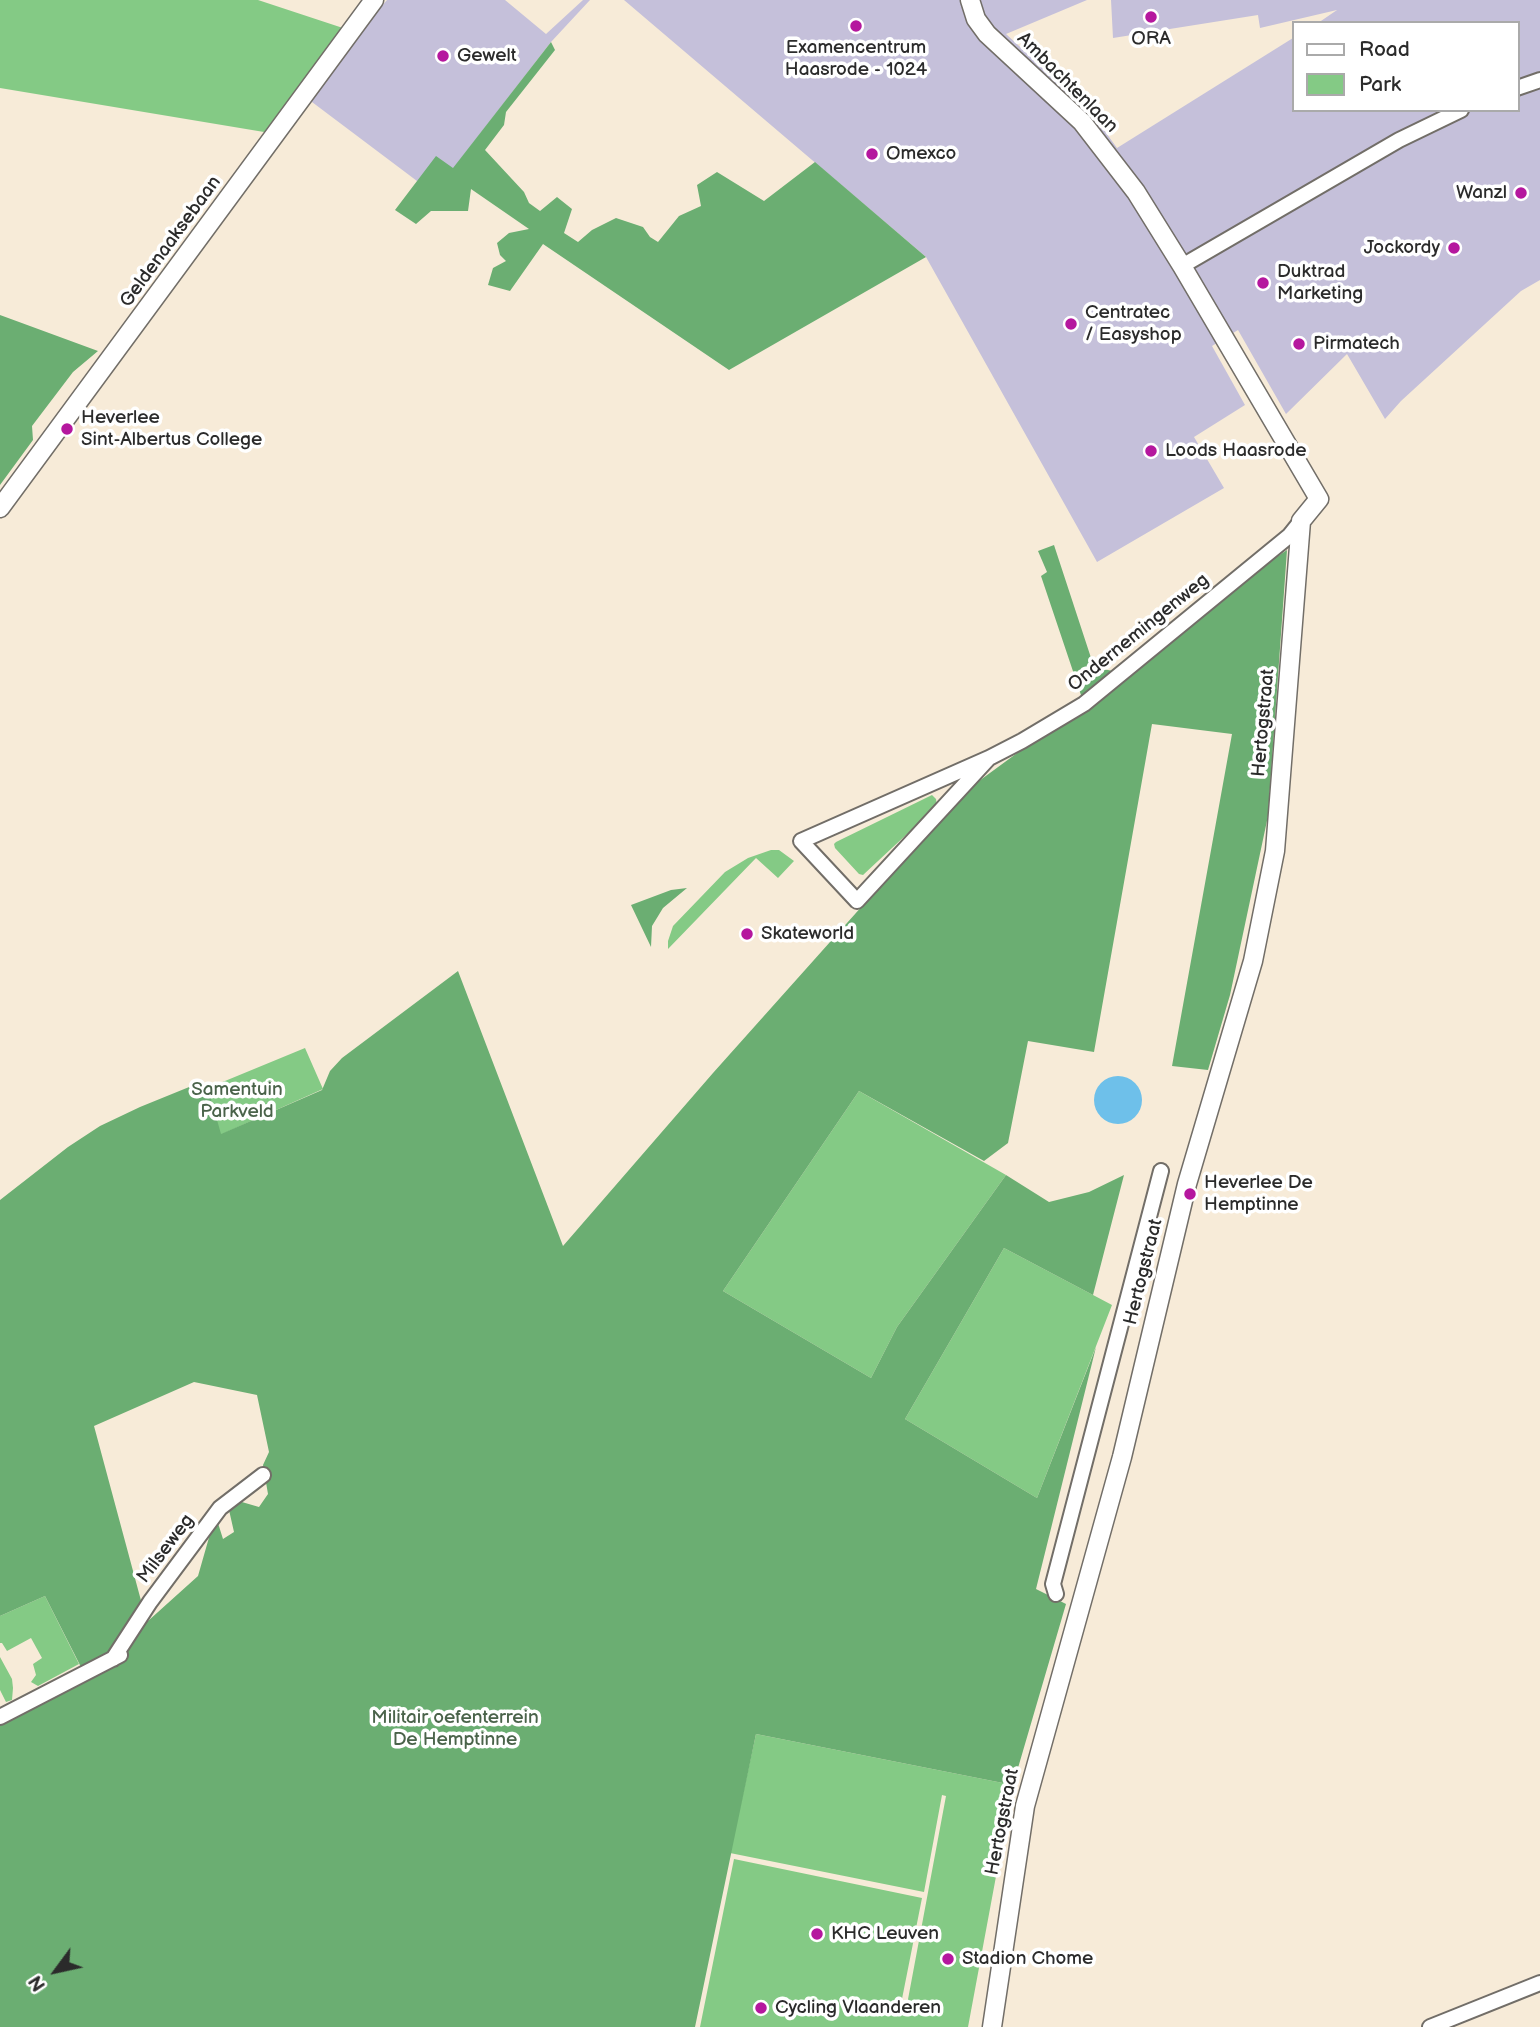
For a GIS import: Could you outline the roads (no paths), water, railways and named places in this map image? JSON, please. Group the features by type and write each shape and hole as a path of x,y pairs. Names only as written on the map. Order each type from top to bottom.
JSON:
{"street":[{"name":"Geldenaaksebaan","path":"0,508 374,0"},
{"name":"Ambachtenlaan","path":"970,0 976,19 986,34 1082,122 1136,192 1319,499 1301,521"},
{"path":"1519,87 1540,80"},
{"path":"1182,266 1399,140 1457,112"},
{"name":"Ondernemingenweg","path":"989,758 857,901 801,841 989,758 1084,704 1289,536 1301,521"},
{"name":"Hertogstraat","path":"992,2027 1025,1806 1122,1457 1187,1184 1253,961 1275,851 1301,521"},
{"path":"1056,1594 1053,1584 1161,1171"},
{"name":"Milseweg","path":"0,1717 118,1656 150,1602 220,1508 263,1475"},
{"path":"1430,2027 1540,1983"}],"water":[{"path":"1118,1076 1135,1083 1142,1100 1135,1117 1118,1124 1101,1117 1094,1100 1101,1083"}],"place":[{"name":"ORA","path":"1151,17"},
{"name":"Examencentrum Haasrode - 1024","path":"856,26"},
{"name":"Gewelt","path":"443,56"},
{"name":"Omexco","path":"872,154"},
{"name":"Wanzl","path":"1521,193"},
{"name":"Jockordy","path":"1454,248"},
{"name":"Duktrad Marketing","path":"1263,283"},
{"name":"Centratec / Easyshop","path":"1071,324"},
{"name":"Pirmatech","path":"1299,344"},
{"name":"Heverlee Sint-Albertus College","path":"67,429"},
{"name":"Loods Haasrode","path":"1151,451"},
{"name":"Skateworld","path":"747,934"},
{"name":"Heverlee De Hemptinne","path":"1190,1194"},
{"name":"KHC Leuven","path":"817,1934"},
{"name":"Stadion Chome","path":"948,1959"},
{"name":"Cycling Vlaanderen","path":"761,2008"}],"park label":[{"name":"Samentuin Parkveld","path":"237,1101"},
{"name":"Militair oefenterrein De Hemptinne","path":"455,1729"}]}
